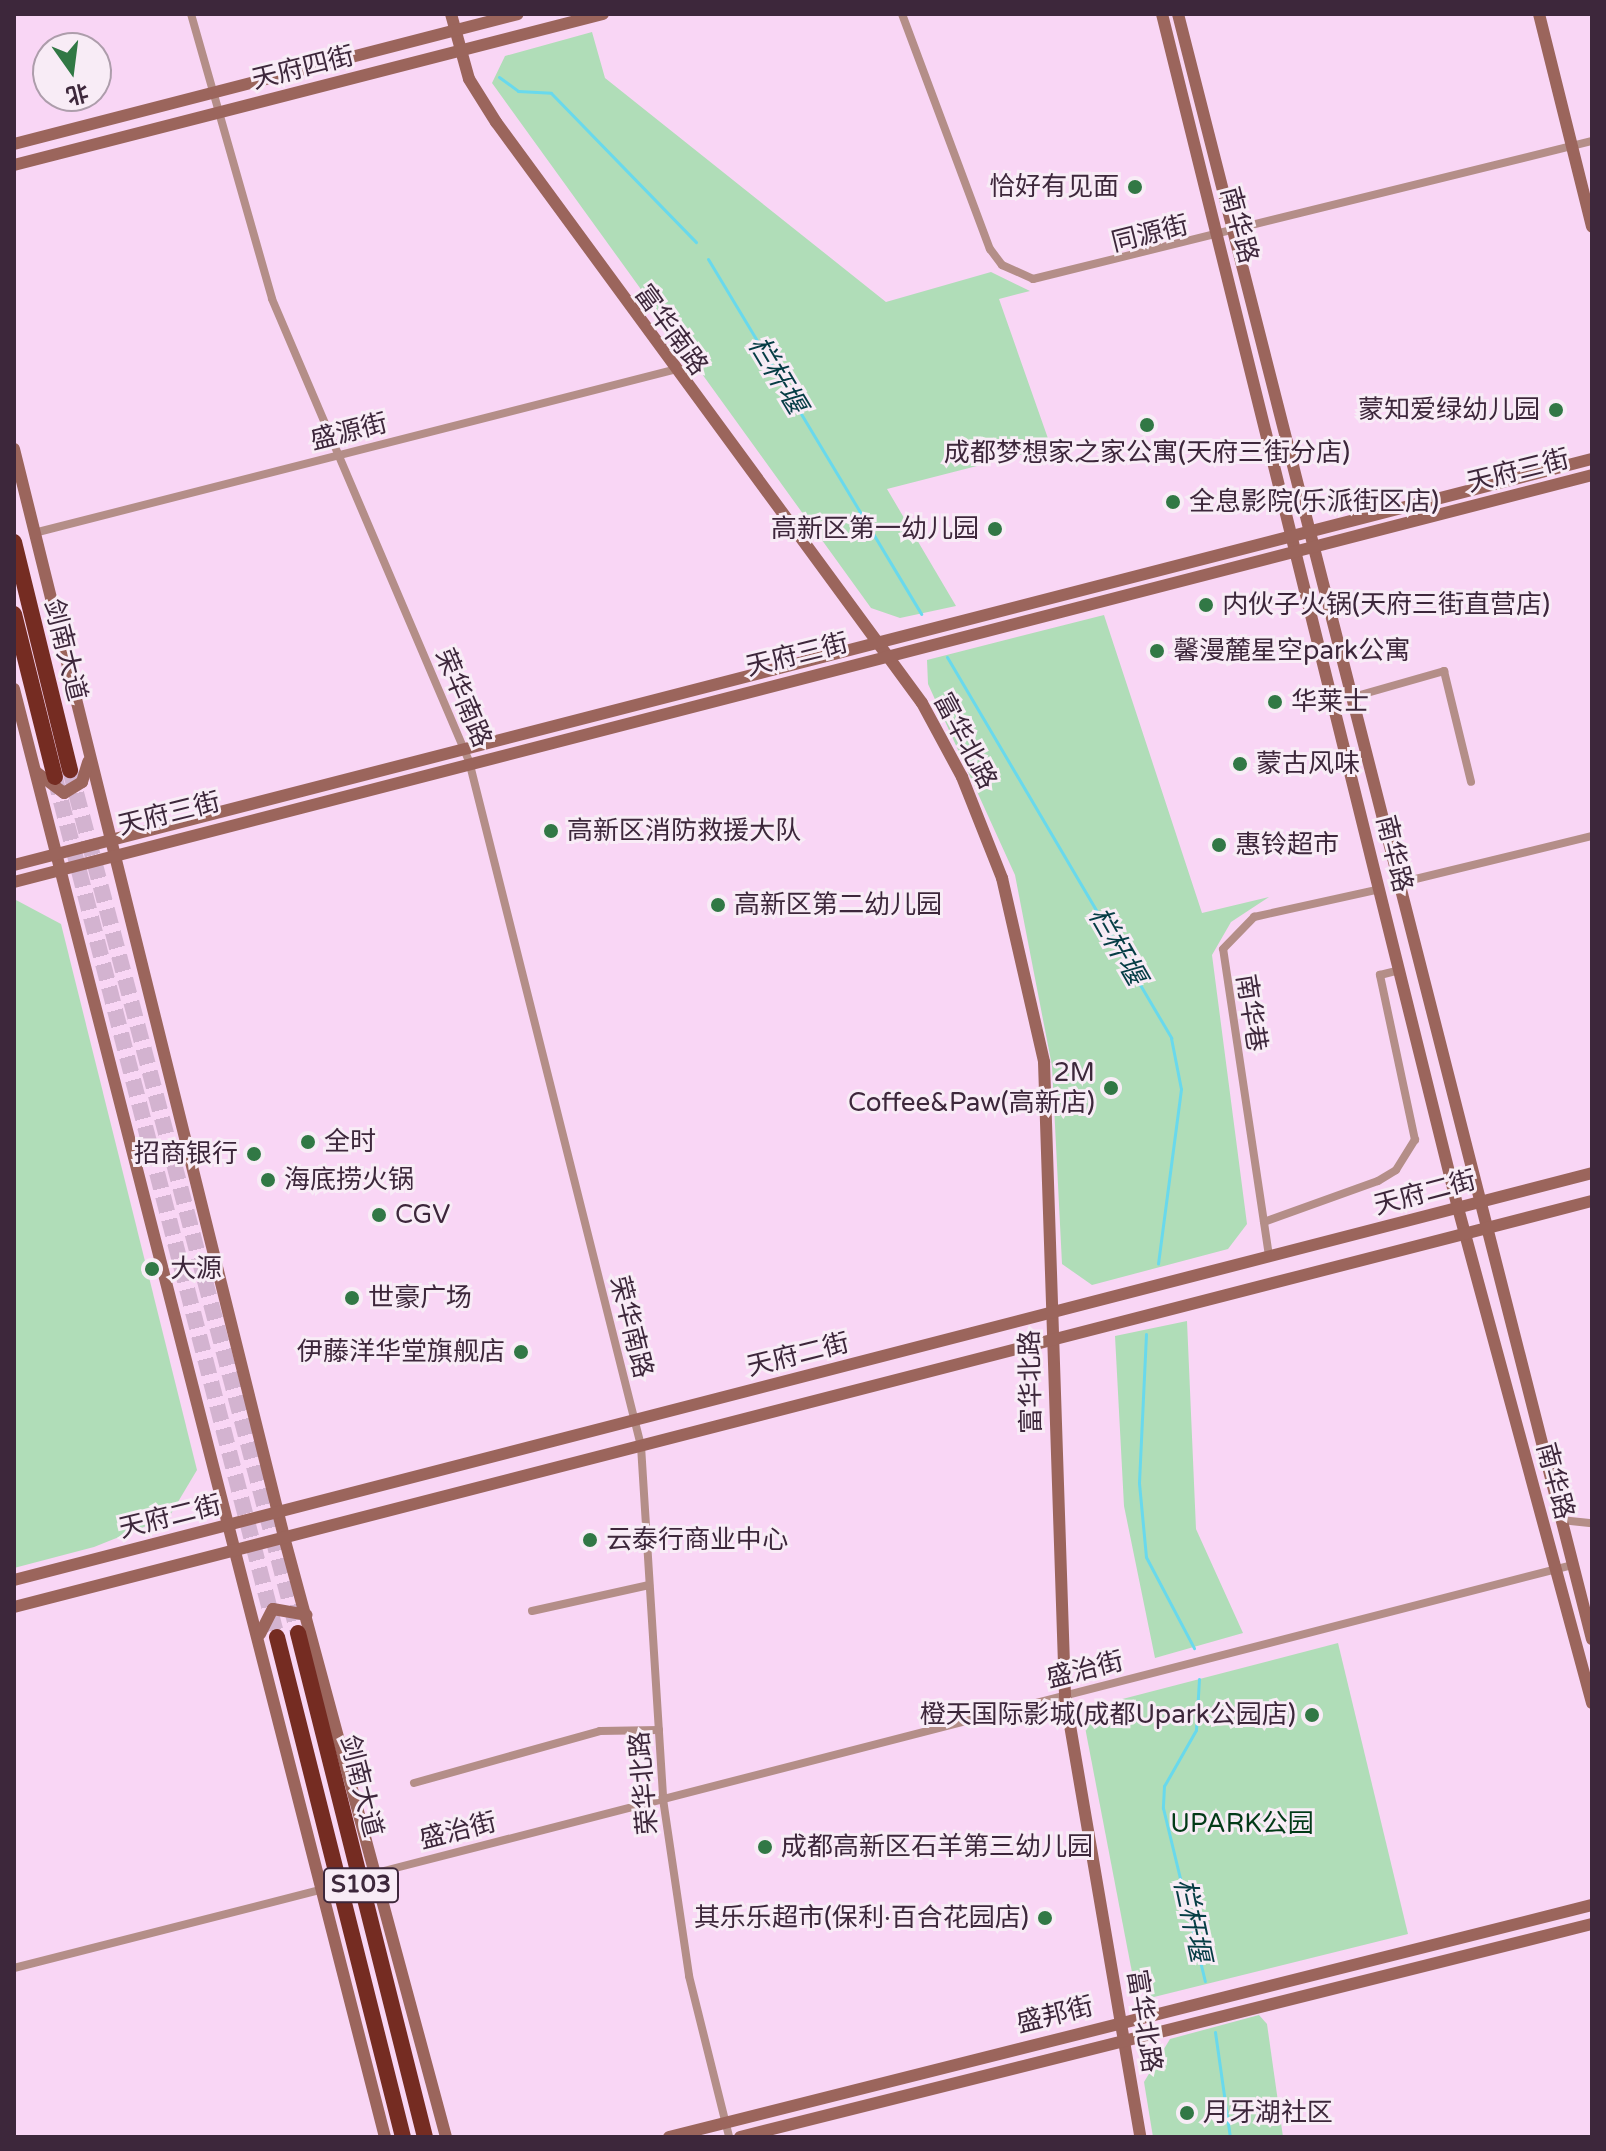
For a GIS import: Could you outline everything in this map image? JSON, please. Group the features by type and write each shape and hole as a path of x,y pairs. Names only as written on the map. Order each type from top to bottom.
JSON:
{"highway":[{"name":"剑南大道","path":"14,542 63,773 14,614"},
{"name":"剑南大道","path":"298,1633 425,2137"},
{"name":"剑南大道","path":"268,1636 403,2137"},
{"path":"418,2108 439,2137"},
{"path":"395,2137 397,2114"}],"main road":[{"name":"富华南路","path":"451,14 461,51 496,122 673,370 885,655"},
{"name":"天府四街","path":"14,144 518,14"},
{"name":"天府四街","path":"14,165 603,14"},
{"name":"南华路","path":"1162,14 1458,1208 1592,1703"},
{"name":"南华路","path":"1178,14 1592,1639"},
{"path":"1539,14 1592,226"},
{"path":"14,449 107,836 284,1537 446,2137"},
{"name":"天府三街","path":"14,865 55,855 107,836 1592,459"},
{"name":"天府三街","path":"14,882 111,852 1592,475"},
{"name":"富华北路","path":"885,655 922,703 962,777 1013,916 1044,1062 1065,1696 1140,2137"},
{"path":"14,689 227,1525 268,1636 324,1889 385,2137"},
{"path":"34,770 64,793 82,782 89,759"},
{"name":"天府二街","path":"14,1580 1592,1173"},
{"name":"天府二街","path":"14,1607 1592,1201"},
{"path":"268,1636 273,1609 306,1615"},
{"name":"盛邦街","path":"669,2137 1592,1905"},
{"name":"盛邦街","path":"740,2137 1592,1924"}],"street":[{"name":"荣华南路","path":"191,14 214,114 272,299 336,456 469,761 634,1420"},
{"name":"同源街","path":"902,14 1002,265 1033,279 1054,279 1592,141"},
{"name":"盛源街","path":"34,533 673,370"},
{"path":"1353,697 1444,671 1471,782"},
{"path":"1399,883 1592,836"},
{"name":"南华巷","path":"1269,1256 1223,949 1254,917 1380,889"},
{"path":"1264,1222 1378,1181 1396,1170 1415,1140 1380,975 1400,970"},
{"name":"荣华北路","path":"634,1420 641,1446 663,1799 689,1976 729,2137"},
{"path":"1561,1520 1592,1523"},
{"name":"盛治街","path":"376,1873 1572,1565"},
{"path":"532,1611 649,1585"},
{"path":"414,1783 600,1731 659,1730"},
{"path":"14,1968 324,1889"}],"green space":[{"path":"592,32 605,78 886,302 991,272 1030,291 999,299 1051,447 887,489 956,606 900,618 871,608 492,83 505,56"},
{"path":"1104,615 1202,913 1269,897 1231,922 1212,955 1247,1224 1228,1249 1092,1285 1062,1264 1052,1066 1015,875 928,684 927,660"},
{"path":"16,900 61,924 197,1470 169,1517 94,1547 14,1568"},
{"path":"1187,1321 1196,1529 1243,1633 1155,1658 1124,1506 1115,1336"},
{"name":"UPARK公园","path":"1338,1643 1408,1934 1154,1997 1135,1988 1084,1722 1107,1703"},
{"path":"1259,2015 1267,2024 1283,2137 1153,2137 1144,2082 1170,2039"}],"waterway":[{"name":"栏杆堰","path":"499,77 518,91 551,93 696,242"},
{"name":"栏杆堰","path":"708,259 921,614"},
{"name":"栏杆堰","path":"947,657 1171,1038 1181,1089 1158,1263"},
{"name":"栏杆堰","path":"1146,1334 1139,1483 1146,1557 1194,1648"},
{"name":"栏杆堰","path":"1199,1679 1196,1730 1164,1786 1163,1808 1205,1981"},
{"name":"栏杆堰","path":"1215,2032 1230,2137"}],"tunnel":[{"path":"70,770 298,1633"},
{"path":"55,778 277,1637"}],"place":[{"name":"恰好有见面","path":"1135,187"},
{"name":"蒙知爱绿幼儿园","path":"1556,410"},
{"name":"成都梦想家之家公寓(天府三街分店)","path":"1147,425"},
{"name":"全息影院(乐派街区店)","path":"1173,502"},
{"name":"高新区第一幼儿园","path":"995,529"},
{"name":"内伙子火锅(天府三街直营店)","path":"1206,605"},
{"name":"馨漫麓星空park公寓","path":"1157,651"},
{"name":"华莱士","path":"1275,702"},
{"name":"蒙古风味","path":"1240,764"},
{"name":"高新区消防救援大队","path":"551,831"},
{"name":"惠铃超市","path":"1219,845"},
{"name":"高新区第二幼儿园","path":"718,905"},
{"name":"2M Coffee&Paw(高新店)","path":"1111,1088"},
{"name":"全时","path":"308,1142"},
{"name":"招商银行","path":"254,1154"},
{"name":"海底捞火锅","path":"268,1180"},
{"name":"CGV","path":"379,1215"},
{"name":"大源","path":"152,1269"},
{"name":"世豪广场","path":"352,1298"},
{"name":"伊藤洋华堂旗舰店","path":"521,1352"},
{"name":"云泰行商业中心","path":"590,1540"},
{"name":"橙天国际影城(成都Upark公园店)","path":"1312,1715"},
{"name":"成都高新区石羊第三幼儿园","path":"765,1847"},
{"name":"其乐乐超市(保利·百合花园店)","path":"1045,1918"},
{"name":"月牙湖社区","path":"1187,2113"}]}
